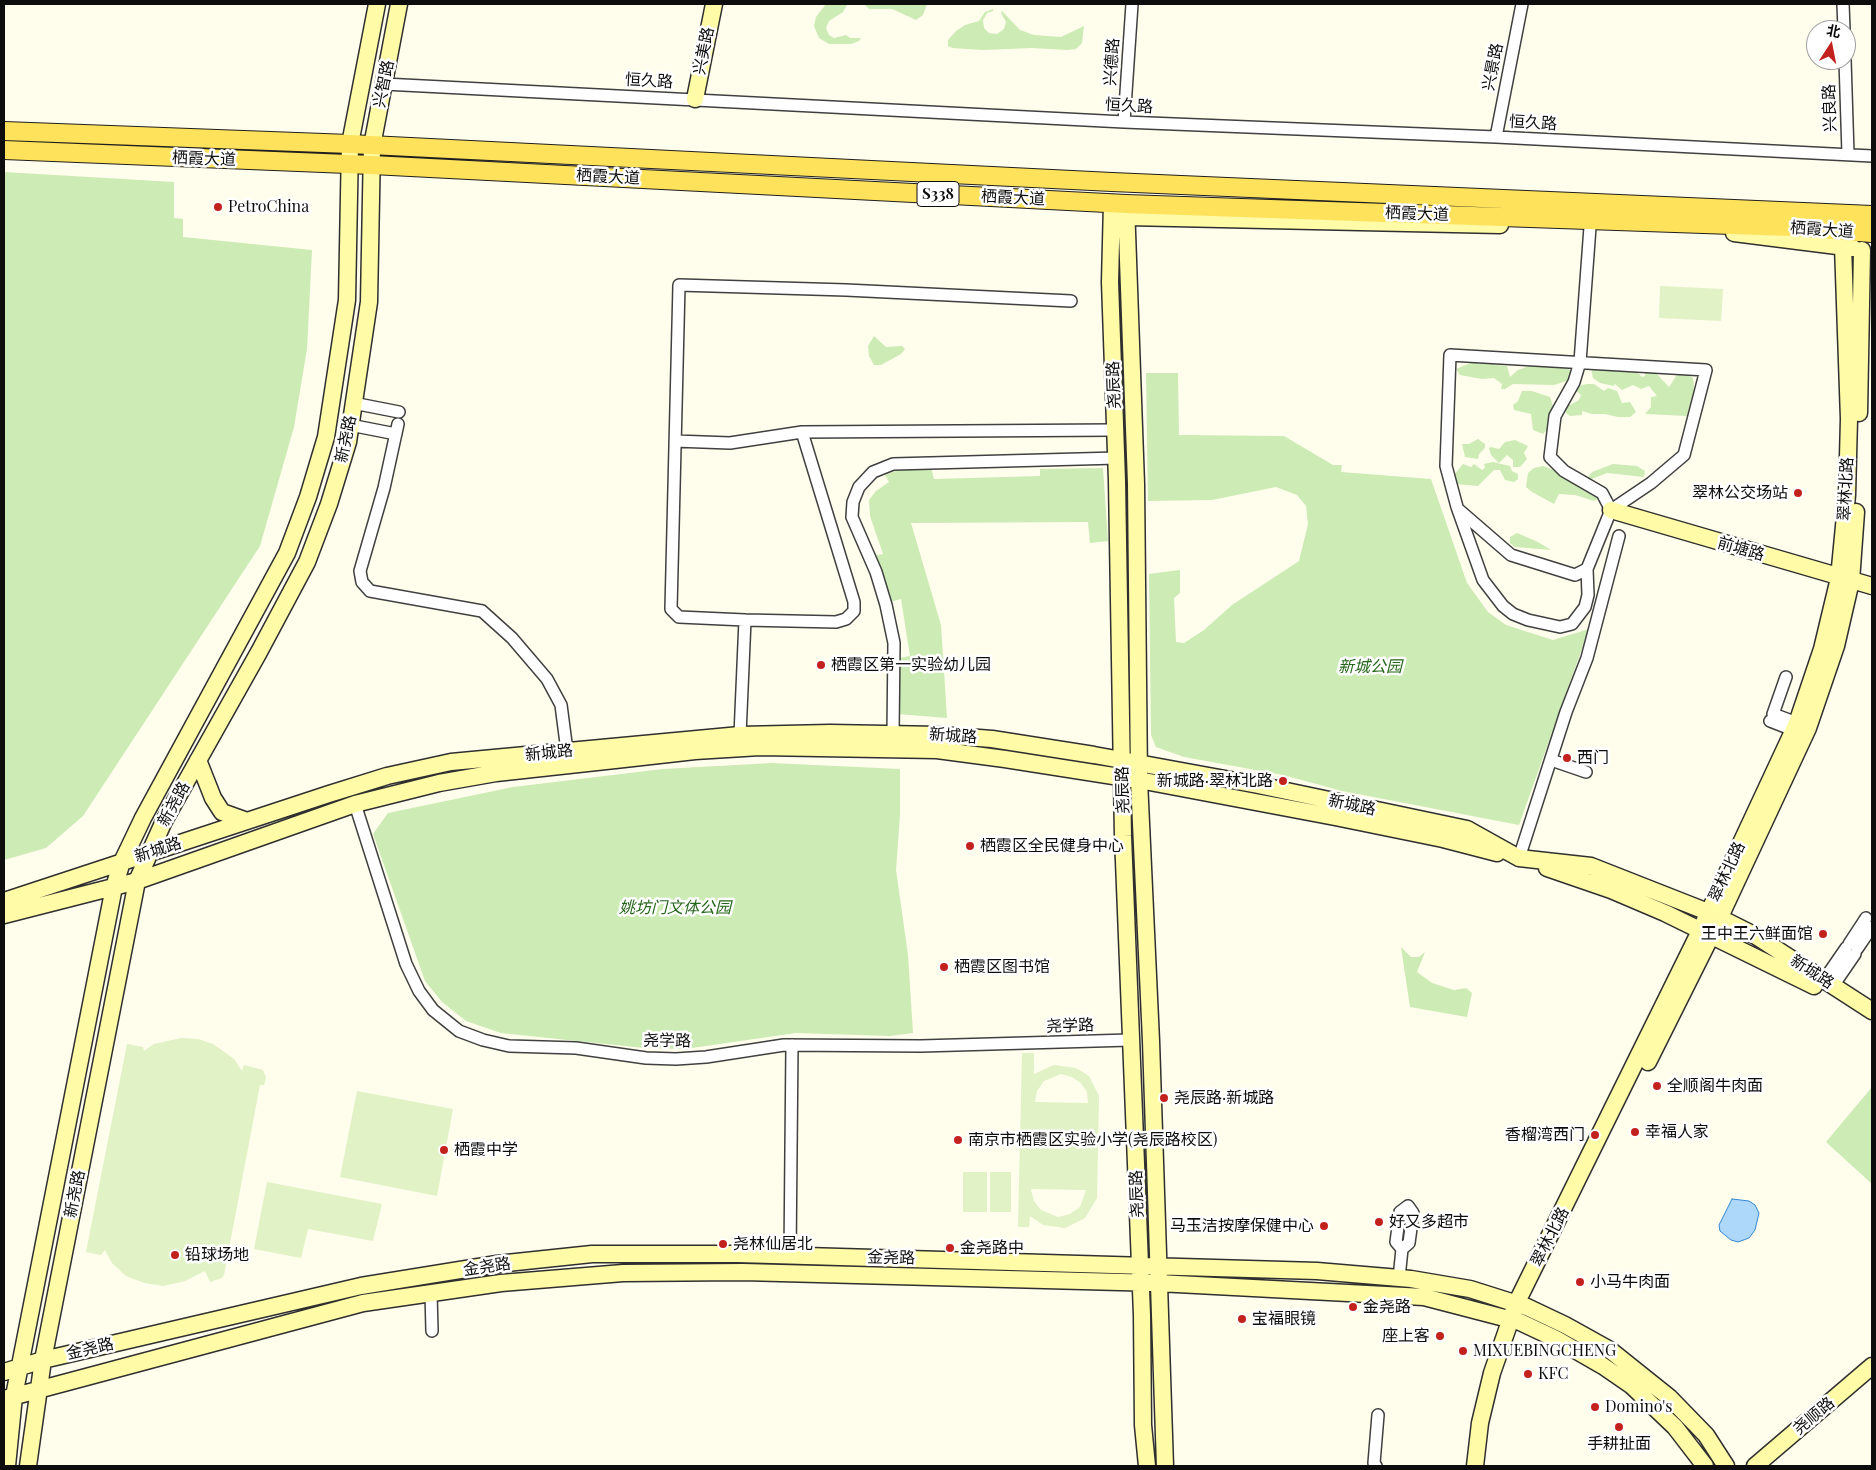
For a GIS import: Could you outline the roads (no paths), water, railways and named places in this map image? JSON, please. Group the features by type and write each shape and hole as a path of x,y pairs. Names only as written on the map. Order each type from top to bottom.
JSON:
{"main road":[{"name":"兴智路","path":"351,165 350,144 376,4"},
{"name":"兴智路","path":"372,165 372,146 399,4"},
{"name":"兴美路","path":"695,99 714,4"},
{"name":"栖霞大道","path":"4,131 350,144 1122,182 1872,215"},
{"name":"栖霞大道","path":"4,150 372,165 1122,208 1790,227 1872,233"},
{"name":"新尧路","path":"7,1466 9,1398 20,1367 114,887 122,862 142,818 287,553 308,497 326,437 347,300 351,165"},
{"name":"新尧路","path":"28,1466 42,1360 137,881 148,854 198,760 307,562 329,504 348,442 369,302 372,165"},
{"path":"1718,208 1819,202 1872,204"},
{"path":"1122,208 1754,234 1867,251"},
{"name":"尧辰路","path":"1122,208 1110,282 1117,458 1122,760 1130,1040 1136,1128 1143,1425 1147,1466"},
{"name":"尧辰路","path":"1122,208 1136,484 1139,780 1151,1040 1165,1466"},
{"name":"翠林北路","path":"1713,914 1808,728 1836,646 1845,579 1849,418 1843,246"},
{"name":"翠林北路","path":"1475,1466 1480,1423 1492,1373 1522,1306 1706,932 1795,727 1845,579 1855,547 1867,251"},
{"name":"前塘路","path":"1611,510 1872,586"},
{"name":"新城路","path":"4,901 387,776 451,762 740,735 893,733 992,739 1122,760 1258,785 1467,829 1520,858 1591,866 1713,914 1756,936 1872,1011"},
{"name":"新城路","path":"4,915 137,881 355,804 439,783 496,773 695,751 760,747 937,750 1123,777 1425,835 1498,853 1611,890 1706,932 1800,977 1872,1024"},
{"path":"198,760 213,798 222,812 247,821"},
{"name":"金尧路","path":"4,1372 42,1360 361,1286 497,1264 592,1254 790,1256 1317,1271 1399,1278 1470,1289 1522,1306 1595,1342 1642,1374 1670,1398 1706,1436 1726,1466"},
{"name":"金尧路","path":"9,1398 363,1303 501,1283 623,1273 753,1272 1158,1283 1424,1298 1456,1304 1515,1321 1556,1338 1632,1386 1675,1426 1705,1466"},
{"name":"翠林北路","path":"1482,1466 1488,1421 1510,1346 1515,1321"},
{"name":"尧顺路","path":"1755,1466 1872,1366"}],"street":[{"name":"兴德路","path":"1124,122 1132,4"},
{"name":"兴景路","path":"1496,137 1522,4"},
{"path":"1843,4 1844,20"},
{"name":"兴良路","path":"1845,70 1848,154"},
{"name":"恒久路","path":"384,84 1124,122 1496,137 1872,156"},
{"path":"1590,227 1580,362 1574,382 1555,416 1550,457 1564,471 1602,493 1611,510"},
{"path":"802,432 854,602 854,611 846,619 836,622 679,617 671,609 679,285 846,290 1071,301"},
{"path":"1450,354 1580,362 1706,370 1684,455 1651,483 1611,510 1587,569 1588,595 1585,607 1572,624 1560,627 1528,620 1513,614 1497,600 1483,580 1456,507 1446,466 1450,354"},
{"path":"353,404 398,423"},
{"path":"350,425 398,423"},
{"path":"398,423 384,488 360,571 362,582 370,590 482,612 512,638 546,679 561,706 567,751"},
{"path":"675,441 730,443 802,432 1116,430"},
{"path":"893,733 894,643 881,588 852,517 853,502 859,486 873,472 893,464 1117,458"},
{"path":"1456,507 1511,555 1574,574 1587,569"},
{"path":"1520,858 1595,632 1619,536"},
{"path":"740,735 745,620"},
{"path":"1786,677 1773,714 1795,727"},
{"path":"1770,721 1795,727"},
{"path":"1551,760 1586,772"},
{"name":"尧学路","path":"355,804 409,970 419,991 433,1010 459,1030 483,1040 509,1046 576,1048 646,1058 706,1058 777,1045 921,1046 1130,1040"},
{"path":"1829,983 1869,922"},
{"path":"790,1256 792,1045"},
{"path":"1399,1278 1402,1249"},
{"path":"431,1293 432,1330"},
{"path":"1376,1466 1374,1463 1378,1415"}],"water":[{"path":"1732,1199 1749,1201 1755,1205 1759,1213 1755,1230 1749,1238 1738,1242 1731,1240 1720,1231 1719,1225"}],"place":[{"name":"PetroChina","path":"218,207"},
{"name":"翠林公交场站","path":"1798,493"},
{"name":"栖霞区第一实验幼儿园","path":"821,665"},
{"name":"西门","path":"1567,758"},
{"name":"新城路·翠林北路","path":"1283,781"},
{"name":"栖霞区全民健身中心","path":"970,846"},
{"name":"王中王六鲜面馆","path":"1823,934"},
{"name":"栖霞区图书馆","path":"944,967"},
{"name":"全顺阁牛肉面","path":"1657,1086"},
{"name":"尧辰路·新城路","path":"1164,1098"},
{"name":"幸福人家","path":"1635,1132"},
{"name":"香榴湾西门","path":"1595,1135"},
{"name":"南京市栖霞区实验小学(尧辰路校区)","path":"958,1140"},
{"name":"栖霞中学","path":"444,1150"},
{"name":"好又多超市","path":"1379,1222"},
{"name":"马玉洁按摩保健中心","path":"1324,1226"},
{"name":"尧林仙居北","path":"723,1244"},
{"name":"金尧路中","path":"950,1248"},
{"name":"铅球场地","path":"175,1255"},
{"name":"小马牛肉面","path":"1580,1282"},
{"name":"金尧路","path":"1353,1307"},
{"name":"宝福眼镜","path":"1242,1319"},
{"name":"座上客","path":"1440,1336"},
{"name":"MIXUEBINGCHENG","path":"1463,1351"},
{"name":"KFC","path":"1528,1374"},
{"name":"Domino's","path":"1595,1407"},
{"name":"手耕扯面","path":"1619,1427"}],"park label":[{"name":"新城公园","path":"1370,667"},
{"name":"姚坊门文体公园","path":"675,908"}]}
